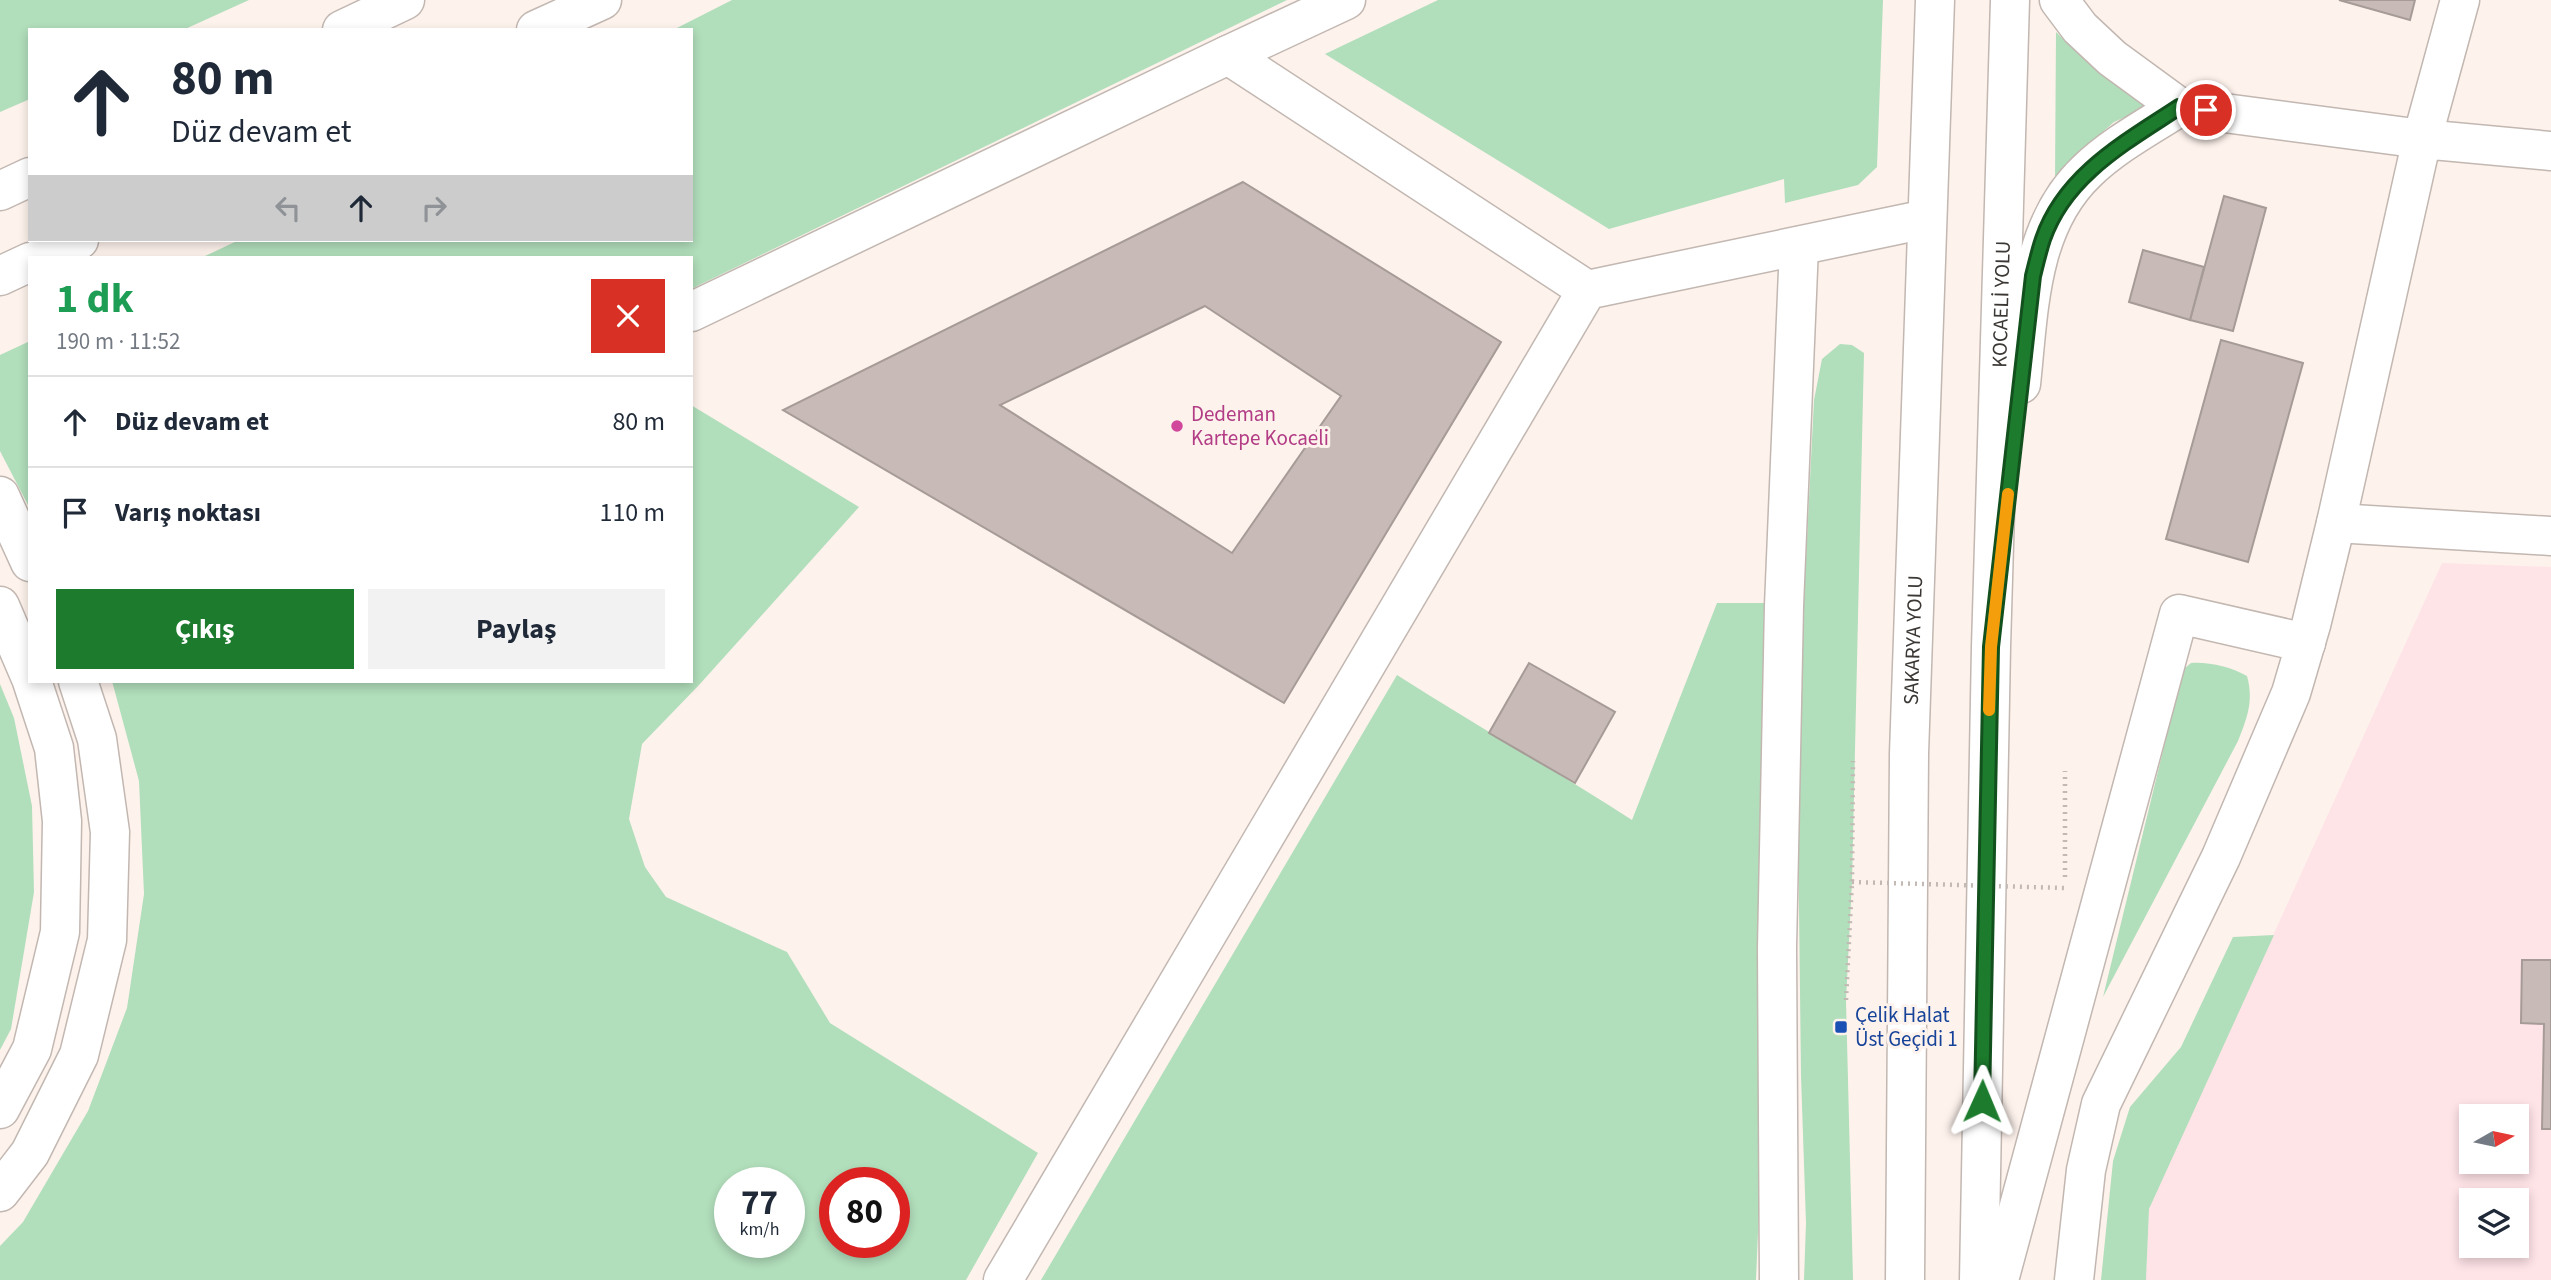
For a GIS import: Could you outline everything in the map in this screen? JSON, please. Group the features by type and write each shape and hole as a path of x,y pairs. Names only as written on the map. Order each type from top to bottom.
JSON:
{"main road":[{"path":"346,28 405,0"},
{"path":"540,28 602,0"},
{"path":"693,311 1346,0"},
{"name":"SAKARYA YOLU","path":"1904,1268 1909,762 1935,0"},
{"name":"KOCAELİ YOLU","path":"1979,1280 1991,647 2010,0"},
{"path":"2059,0 2080,27 2112,58 2179,107 2422,139 2551,151"},
{"path":"2074,1280 2086,1170 2101,1104 2221,857 2291,693 2336,523 2422,139 2460,0"},
{"path":"1228,55 1587,290 1926,219"},
{"path":"1991,647 2033,276 2043,237 2062,202 2086,171 2117,147 2179,107"},
{"path":"0,191 28,178"},
{"path":"43,256 75,242"},
{"path":"1779,1280 1777,934 1784,606 1798,246"},
{"path":"0,276 28,263"},
{"path":"1003,1280 1587,290"},
{"path":"0,496 28,558"},
{"path":"2336,523 2551,536"},
{"path":"0,606 28,671"},
{"path":"1999,1280 2179,614 2306,643"},
{"path":"0,1109 32,1049 60,932 62,821 54,748 33,683"},
{"path":"0,1192 30,1153 79,1055 107,940 110,832 97,739 79,683"}],"path":[{"path":"1846,1000 1852,882 1853,761"},
{"path":"1852,882 2065,888 2065,771"}],"shaded area":[{"path":"2442,563 2551,567 2551,1280 2146,1280 2149,1209"}],"green space":[{"path":"0,0 249,0 187,28 28,28 28,100 0,112"},
{"path":"732,0 1287,0 693,288 693,256 205,256 235,242 693,242 693,28 677,28"},
{"path":"1438,0 1883,0 1877,167 1858,185 1785,203 1784,179 1609,229 1325,54"},
{"path":"2056,32 2100,72 2150,106 2114,122 2055,180"},
{"path":"28,342 28,505 0,451 0,355"},
{"path":"1840,344 1852,345 1864,353 1852,882 1846,1000 1853,1280 1804,1280 1806,1223 1801,1076 1797,738 1814,400 1822,359"},
{"path":"693,406 859,507 699,685 642,744 629,819 645,867 666,897 787,952 830,1023 1038,1153 966,1280 0,1280 0,1246 23,1222 88,1111 127,1008 144,894 139,781 113,683 693,683"},
{"path":"1717,603 1764,603 1761,1160 1756,1280 1041,1280 1397,675 1632,820"},
{"path":"2191,663 2220,666 2247,676 2250,701 2247,717 2238,741 2103,997 2181,677"},
{"path":"0,684 14,718 32,806 34,892 11,1029 0,1050"},
{"path":"2274,935 2149,1209 2146,1280 2101,1280 2113,1161 2130,1107 2181,1047 2233,937"}],"building":[{"path":"2339,0 2415,0 2410,20"},
{"path":"1243,182 1501,342 1284,703 783,410","holes":["1205,306 1341,396 1232,553 1000,405"]},
{"path":"2224,196 2266,208 2233,331 2190,320"},
{"path":"2143,250 2204,267 2190,320 2129,302"},
{"path":"2221,340 2303,363 2248,562 2166,539"},
{"path":"1529,663 1615,712 1575,783 1489,733"},
{"path":"2522,960 2551,960 2551,1129 2542,1129 2544,1024 2521,1023"}],"slow traffic":[{"path":"1989,710 1991,647 2008,494"}],"place":[{"name":"Dedeman Kartepe Kocaeli","path":"1177,426"},
{"name":"Çelik Halat Üst Geçidi 1","path":"1841,1027"}],"route":[{"path":"1982,1101 1991,647 2033,276 2043,237 2062,202 2086,171 2117,147 2179,107 2206,110"}]}
